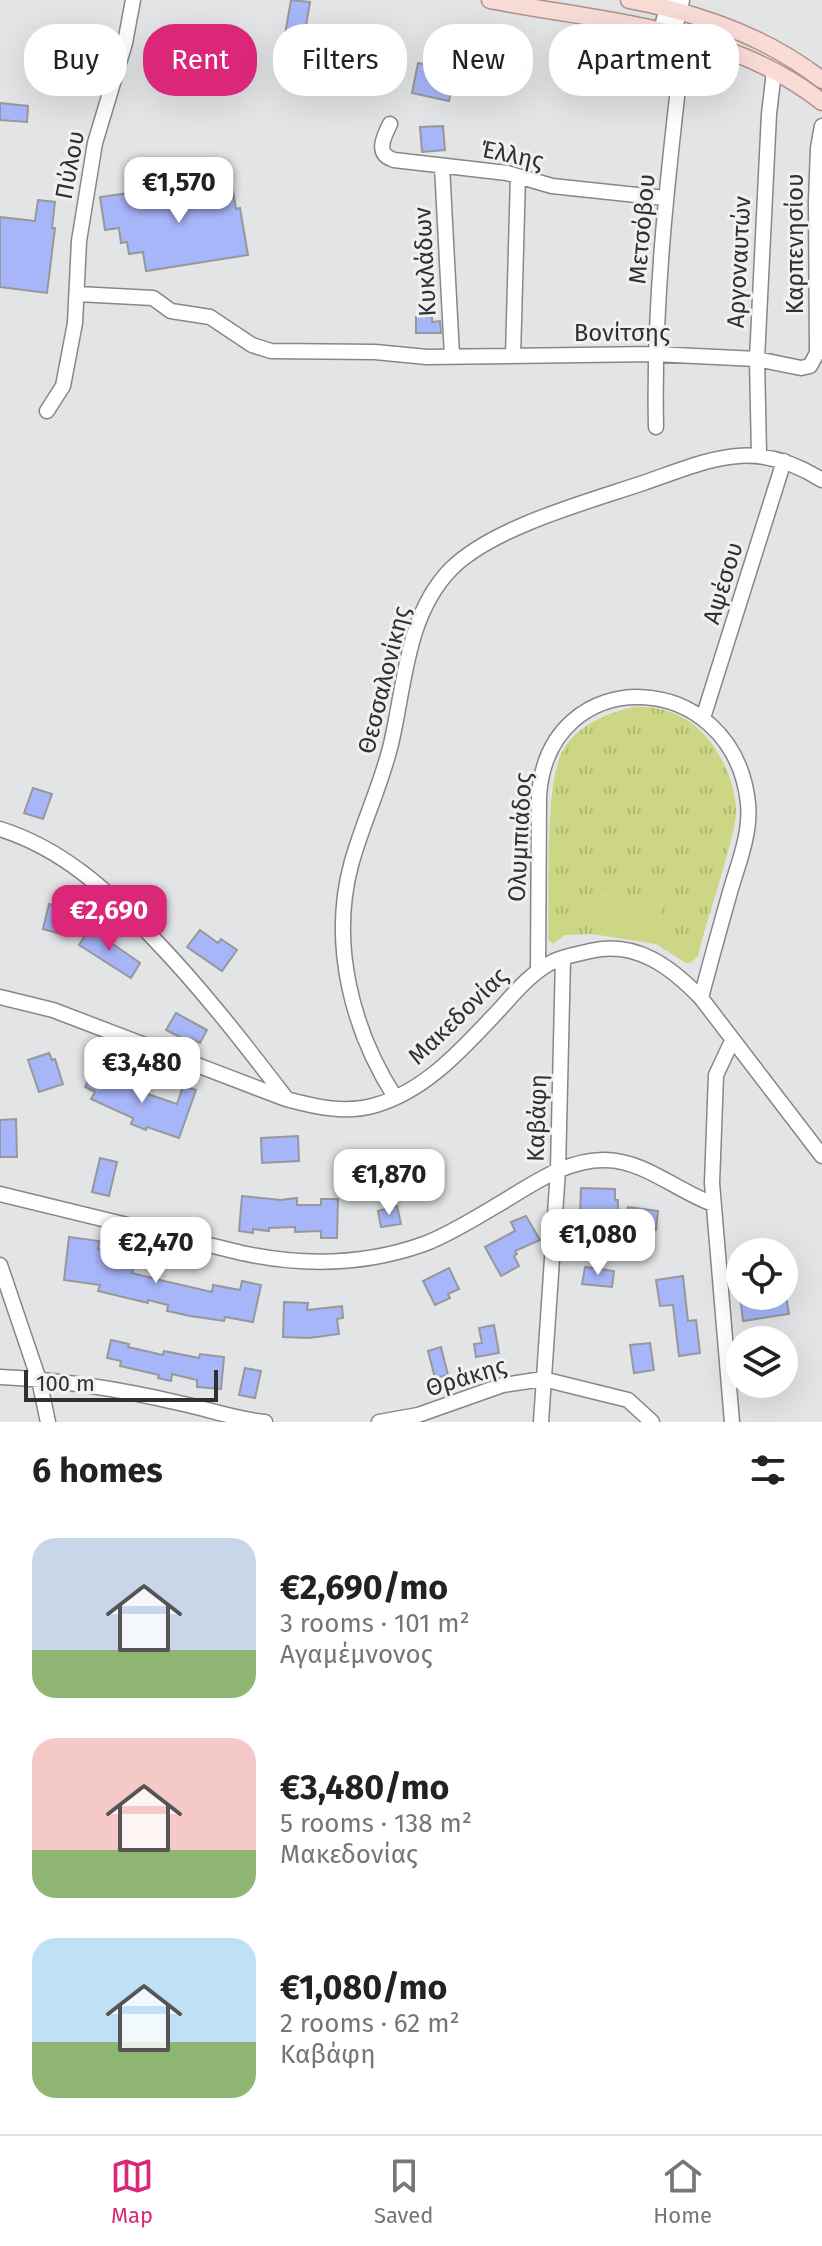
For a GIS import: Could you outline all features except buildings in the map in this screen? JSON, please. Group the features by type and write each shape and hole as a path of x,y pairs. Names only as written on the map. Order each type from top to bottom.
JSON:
{"main road":[{"path":"490,0 623,24"},
{"path":"629,0 674,5 704,17 752,37 822,80"},
{"path":"739,55 774,71 822,102"}],"street":[{"name":"Πύλου","path":"47,411 63,386 78,294 79,241 95,143 125,43 133,0"},
{"name":"Αργοναυτών","path":"759,455 757,359 769,114 774,71"},
{"name":"Μετσόβου","path":"656,427 654,354 670,96"},
{"name":"Έλλης","path":"390,124 382,141 386,157 518,176 552,186 665,198"},
{"name":"Καρπενησίου","path":"814,363 817,353 816,201 822,126"},
{"name":"Κυκλάδων","path":"442,166 452,356"},
{"path":"513,356 518,176"},
{"name":"Βονίτσης","path":"78,294 153,298 171,311 210,317 252,345 271,351 375,352 427,357 654,354 757,359 792,368 806,368 814,363"},
{"name":"Θεσσαλονίκης","path":"395,1097 373,1058 352,1001 345,956 345,899 350,868 379,788 412,645 426,601 457,563 509,533 568,508 681,470 733,456 759,455 784,461 822,480"},
{"name":"Αψέσου","path":"703,718 784,461"},
{"name":"Ολυμπιάδος","path":"538,971 539,796 544,765 566,729 583,715 627,697 648,696 691,710 723,740 738,765 749,810 744,845 701,998"},
{"path":"0,829 50,850 106,890 213,1003 286,1099"},
{"name":"Μακεδονίας","path":"0,997 53,1010 286,1099 321,1108 351,1110 374,1106 395,1097 446,1064 538,971 563,958 606,949 640,953 670,969 701,998 822,1156"},
{"name":"Καβάφη","path":"541,1422 558,1170 563,958"},
{"path":"732,1041 716,1075 713,1204 732,1422"},
{"path":"0,1194 272,1260 337,1261 364,1259 425,1244 558,1170 594,1160 620,1162 652,1173 713,1204"},
{"path":"0,1265 39,1380 48,1422"},
{"path":"0,1377 104,1387 182,1403 242,1420 265,1422"},
{"name":"Θράκης","path":"379,1422 418,1415 503,1385 543,1379 628,1400 652,1422"}],"green space":[{"path":"634,707 666,710 694,725 719,755 733,789 736,813 733,831 698,956 691,963 656,944 662,904 600,894 592,934 565,935 553,944 548,939 550,815 556,769 562,752 575,735 593,722"},
{"path":"599,894 662,904 656,944 592,934"}]}
